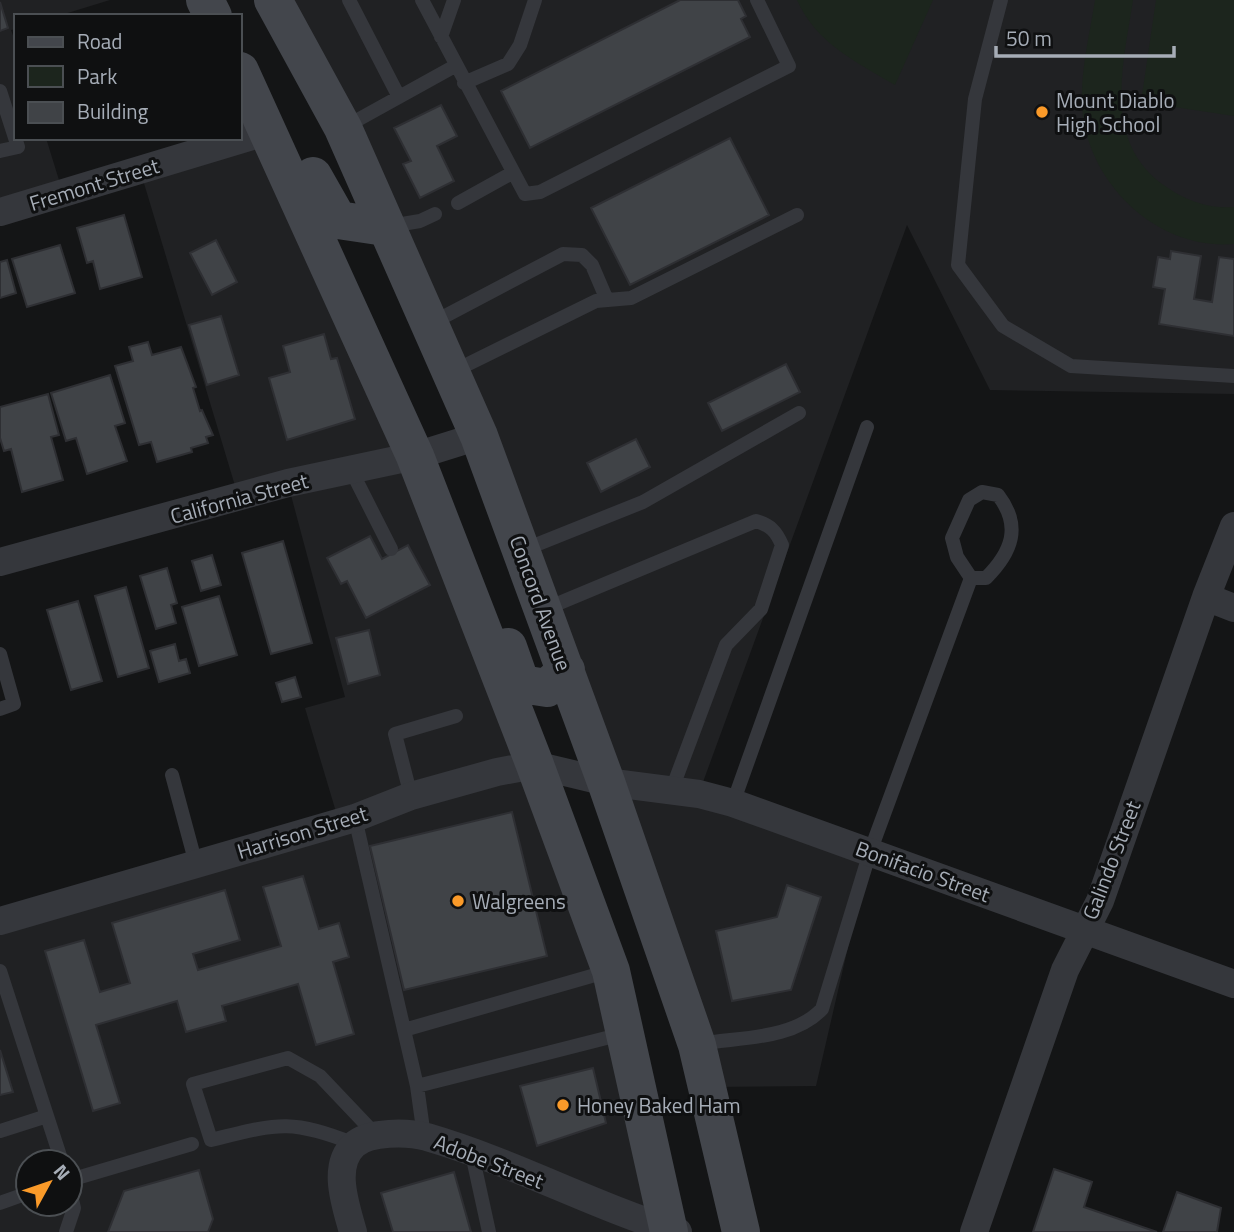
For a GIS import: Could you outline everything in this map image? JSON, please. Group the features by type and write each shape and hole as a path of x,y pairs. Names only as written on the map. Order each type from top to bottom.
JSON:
{"main road":[{"name":"Concord Avenue","path":"273,0 343,128 479,436 566,670 697,1045 741,1232"},
{"path":"242,75 415,456 535,765 611,971 672,1231"},
{"path":"269,131 284,131 296,144 338,220 385,227"},
{"path":"450,543 486,584 521,684 547,688 566,670"}],"street":[{"name":"Fremont Street","path":"242,139 269,131"},
{"name":"Fremont Street","path":"0,212 239,140"},
{"name":"California Street","path":"0,562 288,484 415,456 479,436"},
{"name":"Galindo Street","path":"974,1232 1065,970 1100,901 1206,597 1234,526"},
{"path":"1206,597 1234,608"},
{"name":"Harrison Street","path":"0,921 355,817 411,796 497,772 535,765 606,782"},
{"name":"Bonifacio Street","path":"606,782 672,789 733,803 1234,984"},
{"name":"Adobe Street","path":"365,1139 424,1136 672,1231"},
{"path":"353,1232 341,1186 345,1158 365,1139"}],"lane":[{"path":"349,0 399,97"},
{"path":"422,0 525,194 540,192 789,66 757,0"},
{"path":"441,37 454,0"},
{"path":"464,83 508,64 520,45 535,0"},
{"path":"1001,0 975,99 958,265 1003,327 1071,366 1234,376"},
{"path":"343,128 455,66"},
{"path":"0,91 14,135"},
{"path":"0,151 18,147 16,140"},
{"path":"458,203 512,173"},
{"path":"385,227 420,221 435,214"},
{"path":"451,372 596,301 631,298 797,215"},
{"path":"429,324 563,254 582,256 592,265 607,300"},
{"path":"521,550 643,502 799,413"},
{"path":"733,803 867,428"},
{"path":"351,470 391,549"},
{"path":"982,492 998,495 1008,509 1014,526 1000,564 986,578 971,578 957,556 952,538 969,500 982,492"},
{"path":"543,610 756,521 767,524 777,534 782,545 761,609 726,645 672,789"},
{"path":"697,1045 799,1027 811,1021 822,1009 870,852 971,578"},
{"path":"0,654 15,704 0,709"},
{"path":"411,796 395,734 456,716"},
{"path":"172,775 195,864"},
{"path":"355,817 417,1086 424,1136"},
{"path":"0,971 57,1148"},
{"path":"404,1030 611,971"},
{"path":"417,1086 625,1033"},
{"path":"288,1058 320,1076 365,1139 314,1128 275,1124 211,1140 193,1084 288,1058"},
{"path":"0,1131 47,1116"},
{"path":"84,1176 192,1144"},
{"path":"472,1154 489,1232"}],"shaded area":[{"path":"0,0 110,0 64,14 14,14 14,29 11,30 14,38 14,140 47,140 63,193 0,212"},
{"path":"273,0 1234,0 1234,394 990,390 907,225 699,793 870,852 816,1086 707,1087 606,782"},
{"path":"269,131 535,765 669,1232 0,1232 0,921 339,822 305,708 345,697 288,484 239,499 140,170"}],"green space":[{"path":"797,0 933,0 895,85 826,40 805,15"},
{"path":"1095,0 1133,0 1122,77 1122,103 1125,127 1133,150 1147,170 1175,193 1208,205 1234,207 1234,244 1207,243 1158,227 1137,212 1118,193 1103,172 1091,148 1082,108 1085,61"},
{"path":"1156,0 1234,0 1234,116 1141,102"}],"building":[{"path":"680,0 738,0 746,16 741,19 750,37 530,148 501,91"},
{"path":"0,2 8,28 0,31"},
{"path":"441,105 457,136 437,146 454,181 420,198 403,164 411,161 394,128"},
{"path":"730,138 769,215 630,285 591,208"},
{"path":"124,215 142,277 100,289 93,261 87,263 77,228"},
{"path":"216,240 237,282 212,295 190,253"},
{"path":"60,245 75,293 27,307 12,259"},
{"path":"1171,251 1201,256 1194,299 1212,302 1219,257 1234,259 1234,336 1159,324 1165,289 1153,287 1158,257 1170,259"},
{"path":"7,260 16,293 0,298 0,262"},
{"path":"221,316 239,375 207,385 189,325"},
{"path":"324,334 331,359 337,358 355,419 287,440 269,378 290,372 283,346"},
{"path":"148,342 152,355 181,347 196,387 193,388 200,411 202,410 213,435 206,437 208,443 191,448 192,452 157,462 151,442 139,445 115,366 133,361 129,347"},
{"path":"786,364 800,392 722,431 708,403"},
{"path":"110,375 125,423 115,426 127,461 87,474 76,438 66,441 51,393"},
{"path":"48,394 59,435 51,437 63,480 22,492 11,449 4,451 0,438 0,407"},
{"path":"636,439 650,467 601,492 587,463"},
{"path":"370,536 382,559 408,545 430,585 366,618 347,581 341,584 327,558"},
{"path":"283,541 312,643 271,654 242,553"},
{"path":"212,555 221,585 201,591 192,561"},
{"path":"167,568 177,603 171,605 176,623 156,629 140,576"},
{"path":"126,587 149,668 118,677 95,596"},
{"path":"219,596 237,655 199,666 182,607"},
{"path":"78,601 102,681 71,690 47,610"},
{"path":"369,630 380,675 348,684 336,638"},
{"path":"175,644 179,661 186,659 190,673 159,682 150,651"},
{"path":"295,677 301,697 282,702 276,683"},
{"name":"Walgreens","path":"512,812 547,956 404,990 370,846"},
{"path":"303,876 319,929 339,923 349,957 333,962 354,1034 316,1045 298,984 222,1006 226,1021 186,1032 177,1001 96,1025 120,1103 93,1111 45,951 84,940 100,992 130,983 112,923 225,890 240,940 193,954 198,970 281,946 263,887"},
{"path":"787,885 821,897 791,990 732,1001 716,931 777,917"},
{"path":"0,1050 13,1092 0,1095"},
{"name":"Honey Baked Ham","path":"593,1068 606,1123 537,1146 520,1086"},
{"path":"1054,1169 1092,1182 1084,1207 1157,1232 1033,1232"},
{"path":"199,1170 213,1219 208,1232 108,1232 124,1191"},
{"path":"454,1172 471,1232 393,1232 381,1193"},
{"path":"1177,1192 1221,1208 1217,1232 1163,1232"}],"place":[{"name":"Mount Diablo High School","path":"1042,112"},
{"name":"Walgreens","path":"458,901"},
{"name":"Honey Baked Ham","path":"563,1105"}]}
